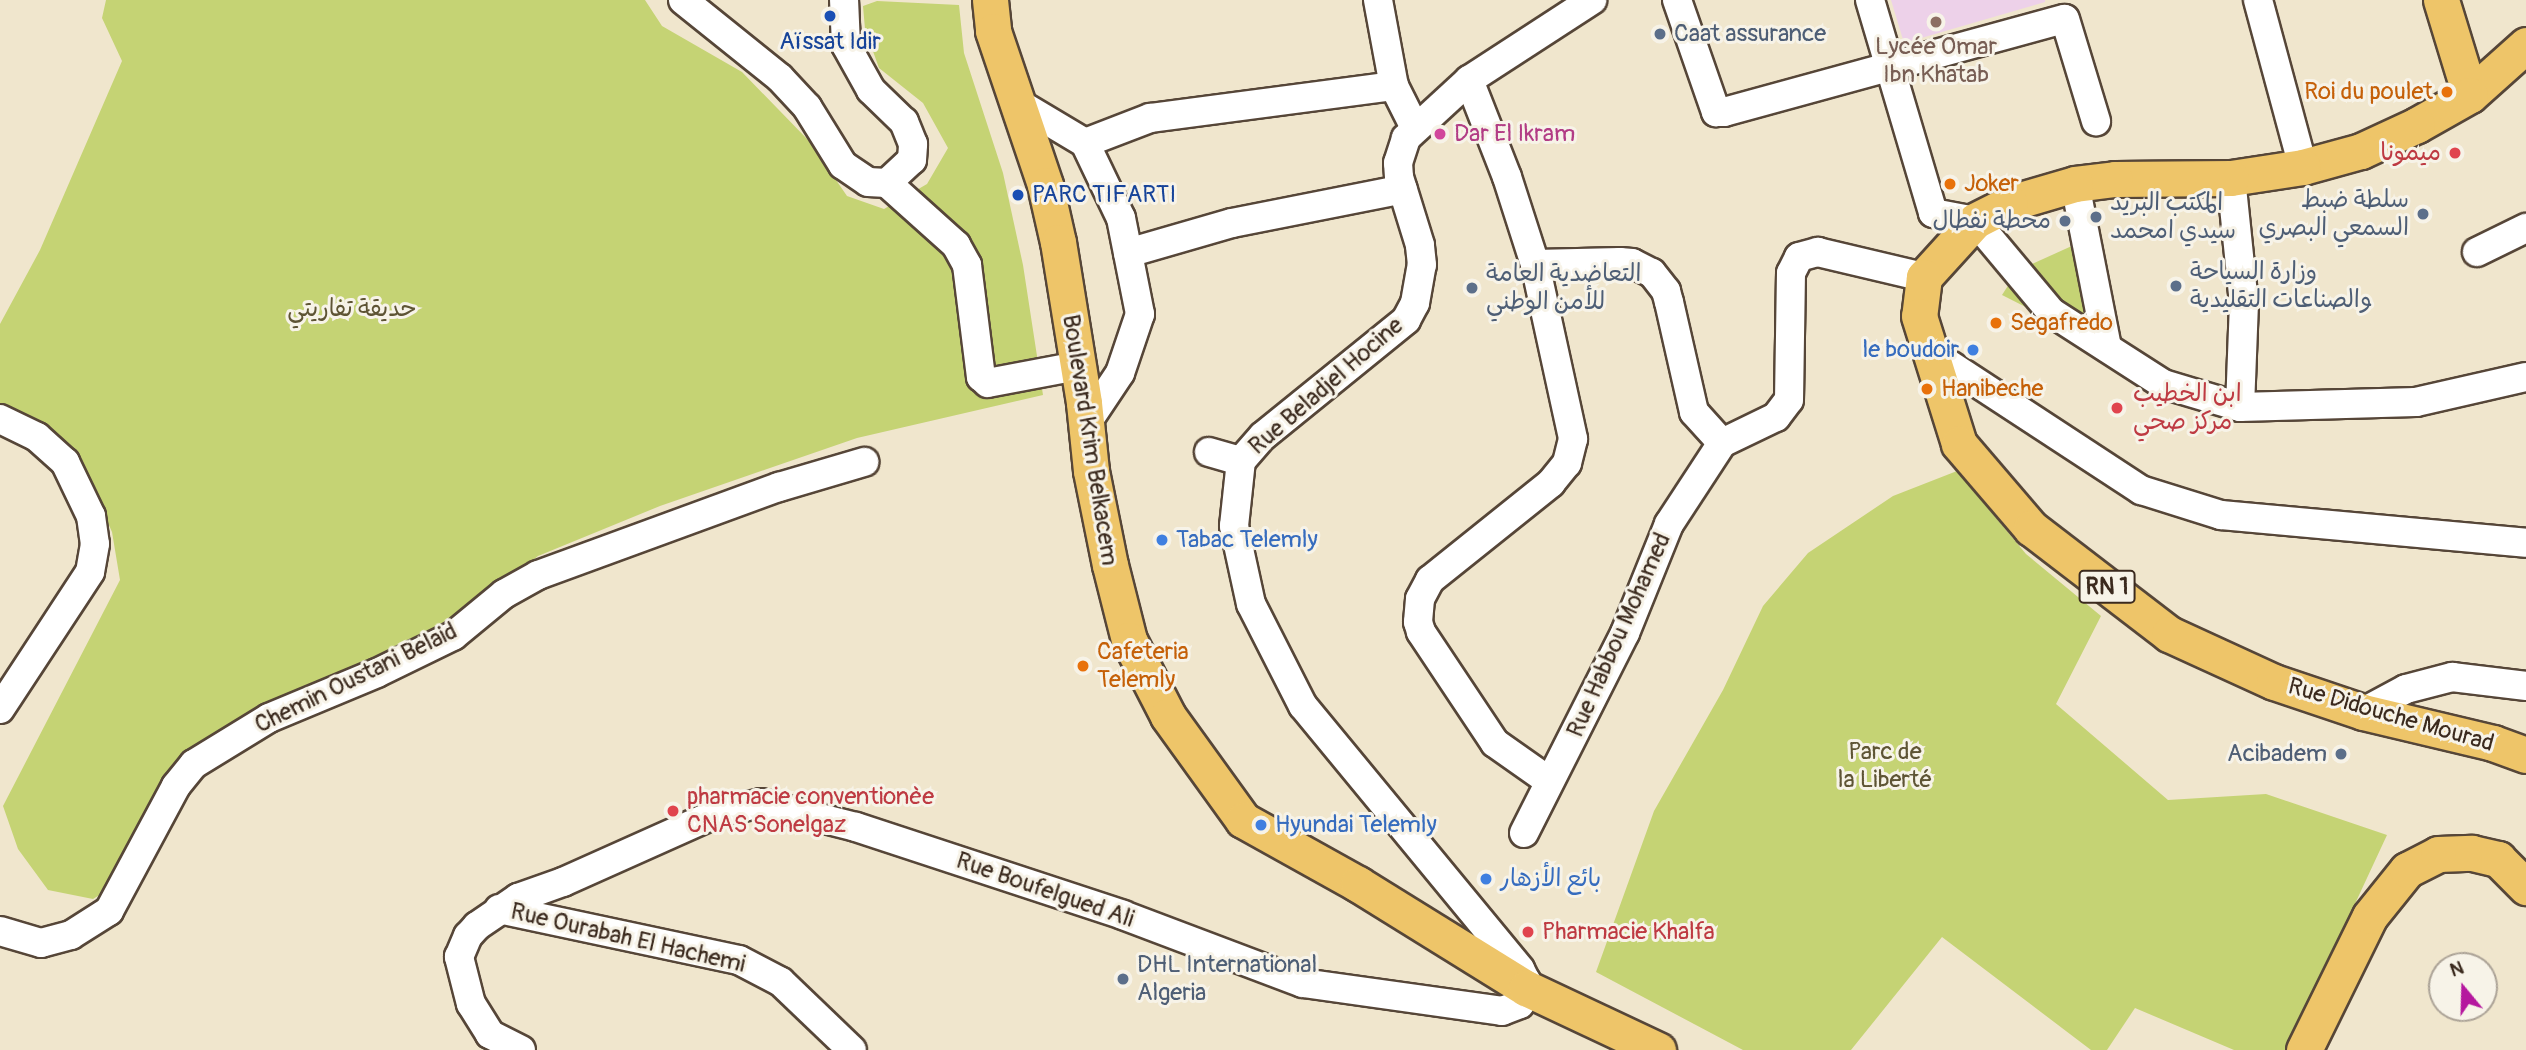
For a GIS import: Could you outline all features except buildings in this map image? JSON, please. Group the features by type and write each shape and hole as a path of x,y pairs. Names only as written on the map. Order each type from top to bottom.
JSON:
{"main road":[{"name":"Boulevard Krim Belkacem","path":"990,0 993,31 1045,185 1057,236 1099,511 1129,640 1168,716 1243,820 1358,884 1526,988 1658,1050"},
{"path":"2441,0 2470,95"},
{"path":"1924,277 1975,221 2021,199 2076,184 2115,179 2231,178 2303,167 2361,150 2417,125 2470,95 2526,45"},
{"name":"Rue Didouche Mourad","path":"1924,277 1920,316 1927,350 1959,444 2031,528 2169,634 2274,682 2363,712 2493,743 2526,755"},
{"path":"2304,1050 2371,916 2407,870 2438,855 2472,853 2498,859 2526,887"}],"street":[{"path":"683,0 780,78 807,107 843,165 868,182 887,183 956,245 967,265 981,377 988,383 1078,366"},
{"path":"844,0 846,45 871,90 904,122 913,144 912,160 887,183"},
{"path":"1378,0 1394,86 1415,128"},
{"name":"Rue Beladjel Hocine","path":"1526,988 1520,969 1303,706 1251,604 1234,526 1241,461 1263,436 1406,320 1421,284 1422,264 1420,245 1403,190 1398,163 1406,138 1469,80 1591,0"},
{"path":"1677,0 1716,112 1724,113 2065,19 2096,121"},
{"path":"1870,0 1887,67 1933,213 1975,221 2052,312 2163,384 2240,408 2416,402 2526,377"},
{"path":"2258,0 2303,167"},
{"path":"1469,80 1507,177 1535,264 1573,426 1572,451 1560,474 1551,483 1430,580 1424,589 1418,610 1421,632 1495,743 1549,781"},
{"path":"1085,144 1150,118 1394,86"},
{"path":"1017,103 1085,144 1121,218 1140,314 1120,373 1086,424"},
{"path":"2231,178 2244,303 2240,408"},
{"path":"2076,184 2107,347"},
{"path":"1128,253 1232,223 1403,190"},
{"path":"2477,252 2526,228"},
{"path":"1535,264 1620,262 1632,263 1652,273 1666,291 1693,412 1723,443 1776,416 1789,400 1791,273 1799,257 1818,252 1924,277"},
{"path":"1927,350 2141,490 2221,515 2526,543"},
{"path":"0,419 37,437 65,462 91,516 95,544 90,572 7,698"},
{"name":"Rue Habbou Mohamed","path":"1524,833 1625,633 1669,524 1723,443"},
{"path":"1209,452 1241,461"},
{"name":"Chemin Oustani Belaid","path":"0,931 41,943 71,935 109,911 176,786 194,764 259,724 377,673 453,636 504,594 538,575 779,487 864,462"},
{"path":"2363,712 2406,689 2452,677 2526,686"},
{"name":"Rue Boufelgued Ali","path":"521,1050 490,1034 478,1020 460,965 462,947 468,936 499,909 717,813 761,803 856,827 1123,915 1303,984 1502,1011 1520,1004 1526,988"},
{"name":"Rue Ourabah El Hachemi","path":"499,909 739,960 781,982 852,1050"}],"shaded area":[{"name":"Lycée Omar Ibn Khatab","path":"1891,0 2045,0 2045,2 1904,43"}],"green space":[{"name":"حديقة تفاريتي","path":"106,0 645,0 662,26 742,72 810,142 847,196 884,209 927,184 948,148 923,103 879,68 865,29 863,6 877,1 959,5 964,53 1003,173 1023,265 1043,395 857,438 660,506 538,556 454,623 225,734 119,883 93,899 48,890 18,849 3,806 120,580 112,532 81,462 48,428 0,404 0,324 40,250 122,61 102,18"},
{"path":"2074,245 2096,343 2002,295 2011,281 2032,264"},
{"name":"Parc de la Liberté","path":"1957,471 2026,554 2101,616 2056,704 2168,800 2266,794 2387,835 2287,1050 2234,1050 2135,1008 2107,1050 2091,1050 1942,937 1851,1050 1743,1050 1596,972 1654,811 1723,690 1763,606 1808,553 1893,496"}],"place":[{"name":"Aïssat Idir","path":"830,16"},
{"name":"Lycée Omar Ibn Khatab","path":"1936,22"},
{"name":"Caat assurance","path":"1660,34"},
{"name":"Roi du poulet","path":"2447,92"},
{"name":"Dar El Ikram","path":"1440,134"},
{"name":"ميمونا","path":"2455,153"},
{"name":"Joker","path":"1950,184"},
{"name":"PARC TIFARTI","path":"1018,195"},
{"name":"سلطة ضبط السمعي البصري","path":"2423,214"},
{"name":"المكتب البريد سيدي امحمد","path":"2096,217"},
{"name":"محطة نفطال","path":"2065,221"},
{"name":"وزارة السياحة والصناعات التقليدية","path":"2176,286"},
{"name":"التعاضدية العامة للأمن الوطني","path":"1472,288"},
{"name":"Segafredo","path":"1996,323"},
{"name":"le boudoir","path":"1973,350"},
{"name":"Hanibeche","path":"1927,389"},
{"name":"ابن الخطيب مركز صحي","path":"2117,408"},
{"name":"Tabac Telemly","path":"1162,540"},
{"name":"Cafeteria Telemly","path":"1083,666"},
{"name":"Acibadem","path":"2341,754"},
{"name":"pharmacie conventionèe CNAS Sonelgaz","path":"673,811"},
{"name":"Hyundai Telemly","path":"1261,825"},
{"name":"بائع الأزهار","path":"1486,879"},
{"name":"Pharmacie Khalfa","path":"1528,932"},
{"name":"DHL International Algeria","path":"1123,979"}]}
